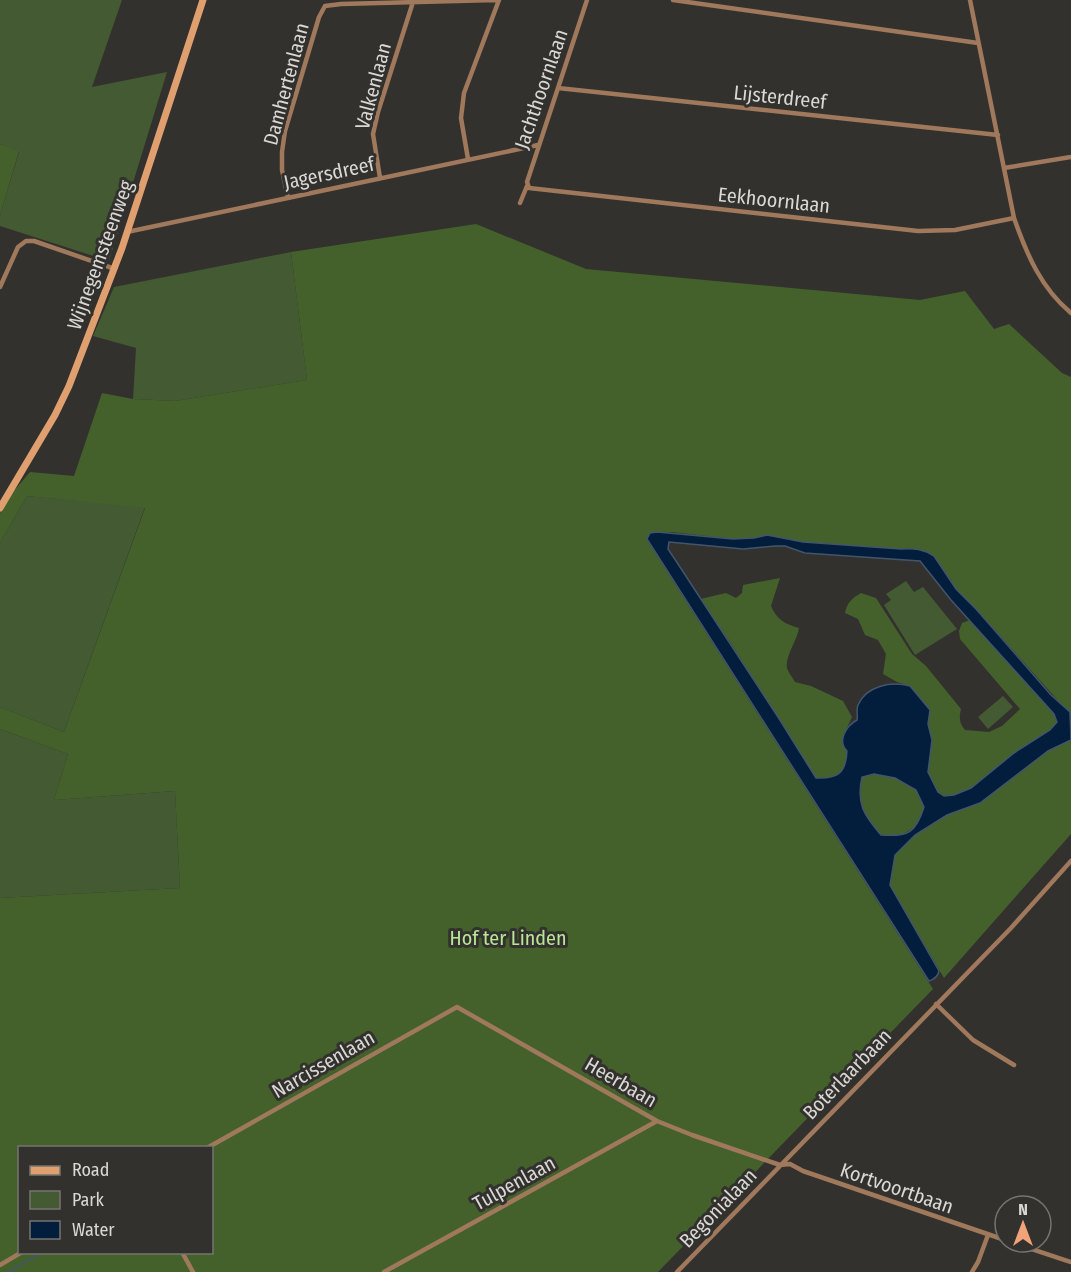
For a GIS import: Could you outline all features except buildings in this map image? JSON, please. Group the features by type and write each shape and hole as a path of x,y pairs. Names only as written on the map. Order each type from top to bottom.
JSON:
{"street":[{"name":"Wijnegemsteenweg","path":"0,508 63,400 115,268 203,0"},
{"name":"Damhertenlaan","path":"288,198 282,170 285,131 319,17 325,6 497,0"},
{"path":"468,159 461,118 464,93 497,0"},
{"name":"Jachthoornlaan","path":"520,202 528,187 538,145 587,0"},
{"path":"673,0 978,43"},
{"path":"970,0 1014,218 1026,252 1046,287 1071,313"},
{"name":"Valkenlaan","path":"380,178 373,134 412,3"},
{"name":"Lijsterdreef","path":"558,88 998,135"},
{"name":"Jagersdreef","path":"127,232 538,145"},
{"path":"1004,168 1071,157"},
{"name":"Eekhoornlaan","path":"528,187 918,231 955,230 1014,218"},
{"path":"0,284 18,247 26,241 115,268"},
{"name":"Boterlaarbaan","path":"780,1165 1030,908 1071,861"},
{"path":"936,1004 973,1040 1014,1065"},
{"name":"Heerbaan","path":"455,1007 657,1121 780,1165"},
{"name":"Narcissenlaan","path":"211,1146 455,1007"},
{"name":"Tulpenlaan","path":"384,1272 657,1121"},
{"name":"Kortvoortbaan","path":"780,1165 790,1164 803,1171 993,1236"},
{"name":"Begonialaan","path":"677,1272 780,1165"},
{"path":"972,1272 988,1234"},
{"path":"0,1265 19,1254"},
{"path":"184,1254 194,1272"},
{"path":"1047,1254 1071,1262"}],"green space":[{"path":"0,0 122,0 92,87 167,72 109,261 0,226 0,215 19,152 0,144"},
{"path":"0,144 19,151 0,215"},
{"name":"Hof ter Linden","path":"476,224 586,269 920,300 965,291 994,329 1009,324 1062,373 1071,377 1071,715 956,589 934,556 926,552 914,549 803,542 767,535 733,539 672,532 648,536 647,540 933,989 658,1272 0,1272 0,898 180,888 175,791 54,800 68,754 0,729 0,707 64,732 145,508 27,496 0,543 0,513 13,492 30,472 74,476 102,393 133,399 175,401 307,380 291,252"},
{"path":"291,252 307,380 175,401 133,399 136,348 93,336 114,287"},
{"path":"27,496 145,507 64,732 0,707 0,543"},
{"path":"780,578 771,606 782,621 799,628 788,659 788,671 795,682 811,686 843,701 852,717 846,730 846,762 842,771 833,778 816,778 700,599 726,593 736,598 742,593 743,585"},
{"path":"906,581 914,592 923,587 957,629 915,655 884,605 891,600 886,594"},
{"path":"861,593 876,598 912,654 926,666 961,709 960,720 965,730 989,732 1002,726 1020,709 960,639 959,631 962,623 970,620 1054,714 1057,722 1050,730 1014,753 971,788 954,795 943,796 938,792 928,772 932,740 928,724 930,710 910,686 883,674 886,654 878,640 865,635 858,619 845,613 850,601"},
{"path":"1003,696 1013,707 988,729 978,717"},
{"path":"0,729 68,754 54,800 175,791 180,888 0,898"},
{"path":"1071,740 1071,834 944,978 890,885 896,853 909,839 928,825 988,796 1040,755"},
{"path":"874,774 895,778 916,790 924,807 918,825 900,836 881,835 866,815 860,795 862,777"}],"water":[{"path":"650,533 733,539 767,535 803,542 914,549 926,552 934,556 956,589 1051,695 1070,712 1071,740 1048,751 980,803 947,815 915,835 895,855 890,885 939,971 933,979 929,981 647,539","holes":["669,542 743,549 785,546 805,553 920,561 951,600 1054,714 1057,722 1050,730 1014,753 971,788 954,795 944,796 938,792 928,772 932,740 928,724 930,710 910,686 895,684 880,686 867,693 862,699 857,707 857,720 844,734 843,743 847,751 842,770 835,776 816,778 668,549","874,774 895,778 916,790 924,807 918,823 910,832 881,835 866,815 861,802 860,786 862,777"]}],"waterway":[{"path":"8,1272 40,1254"}]}
